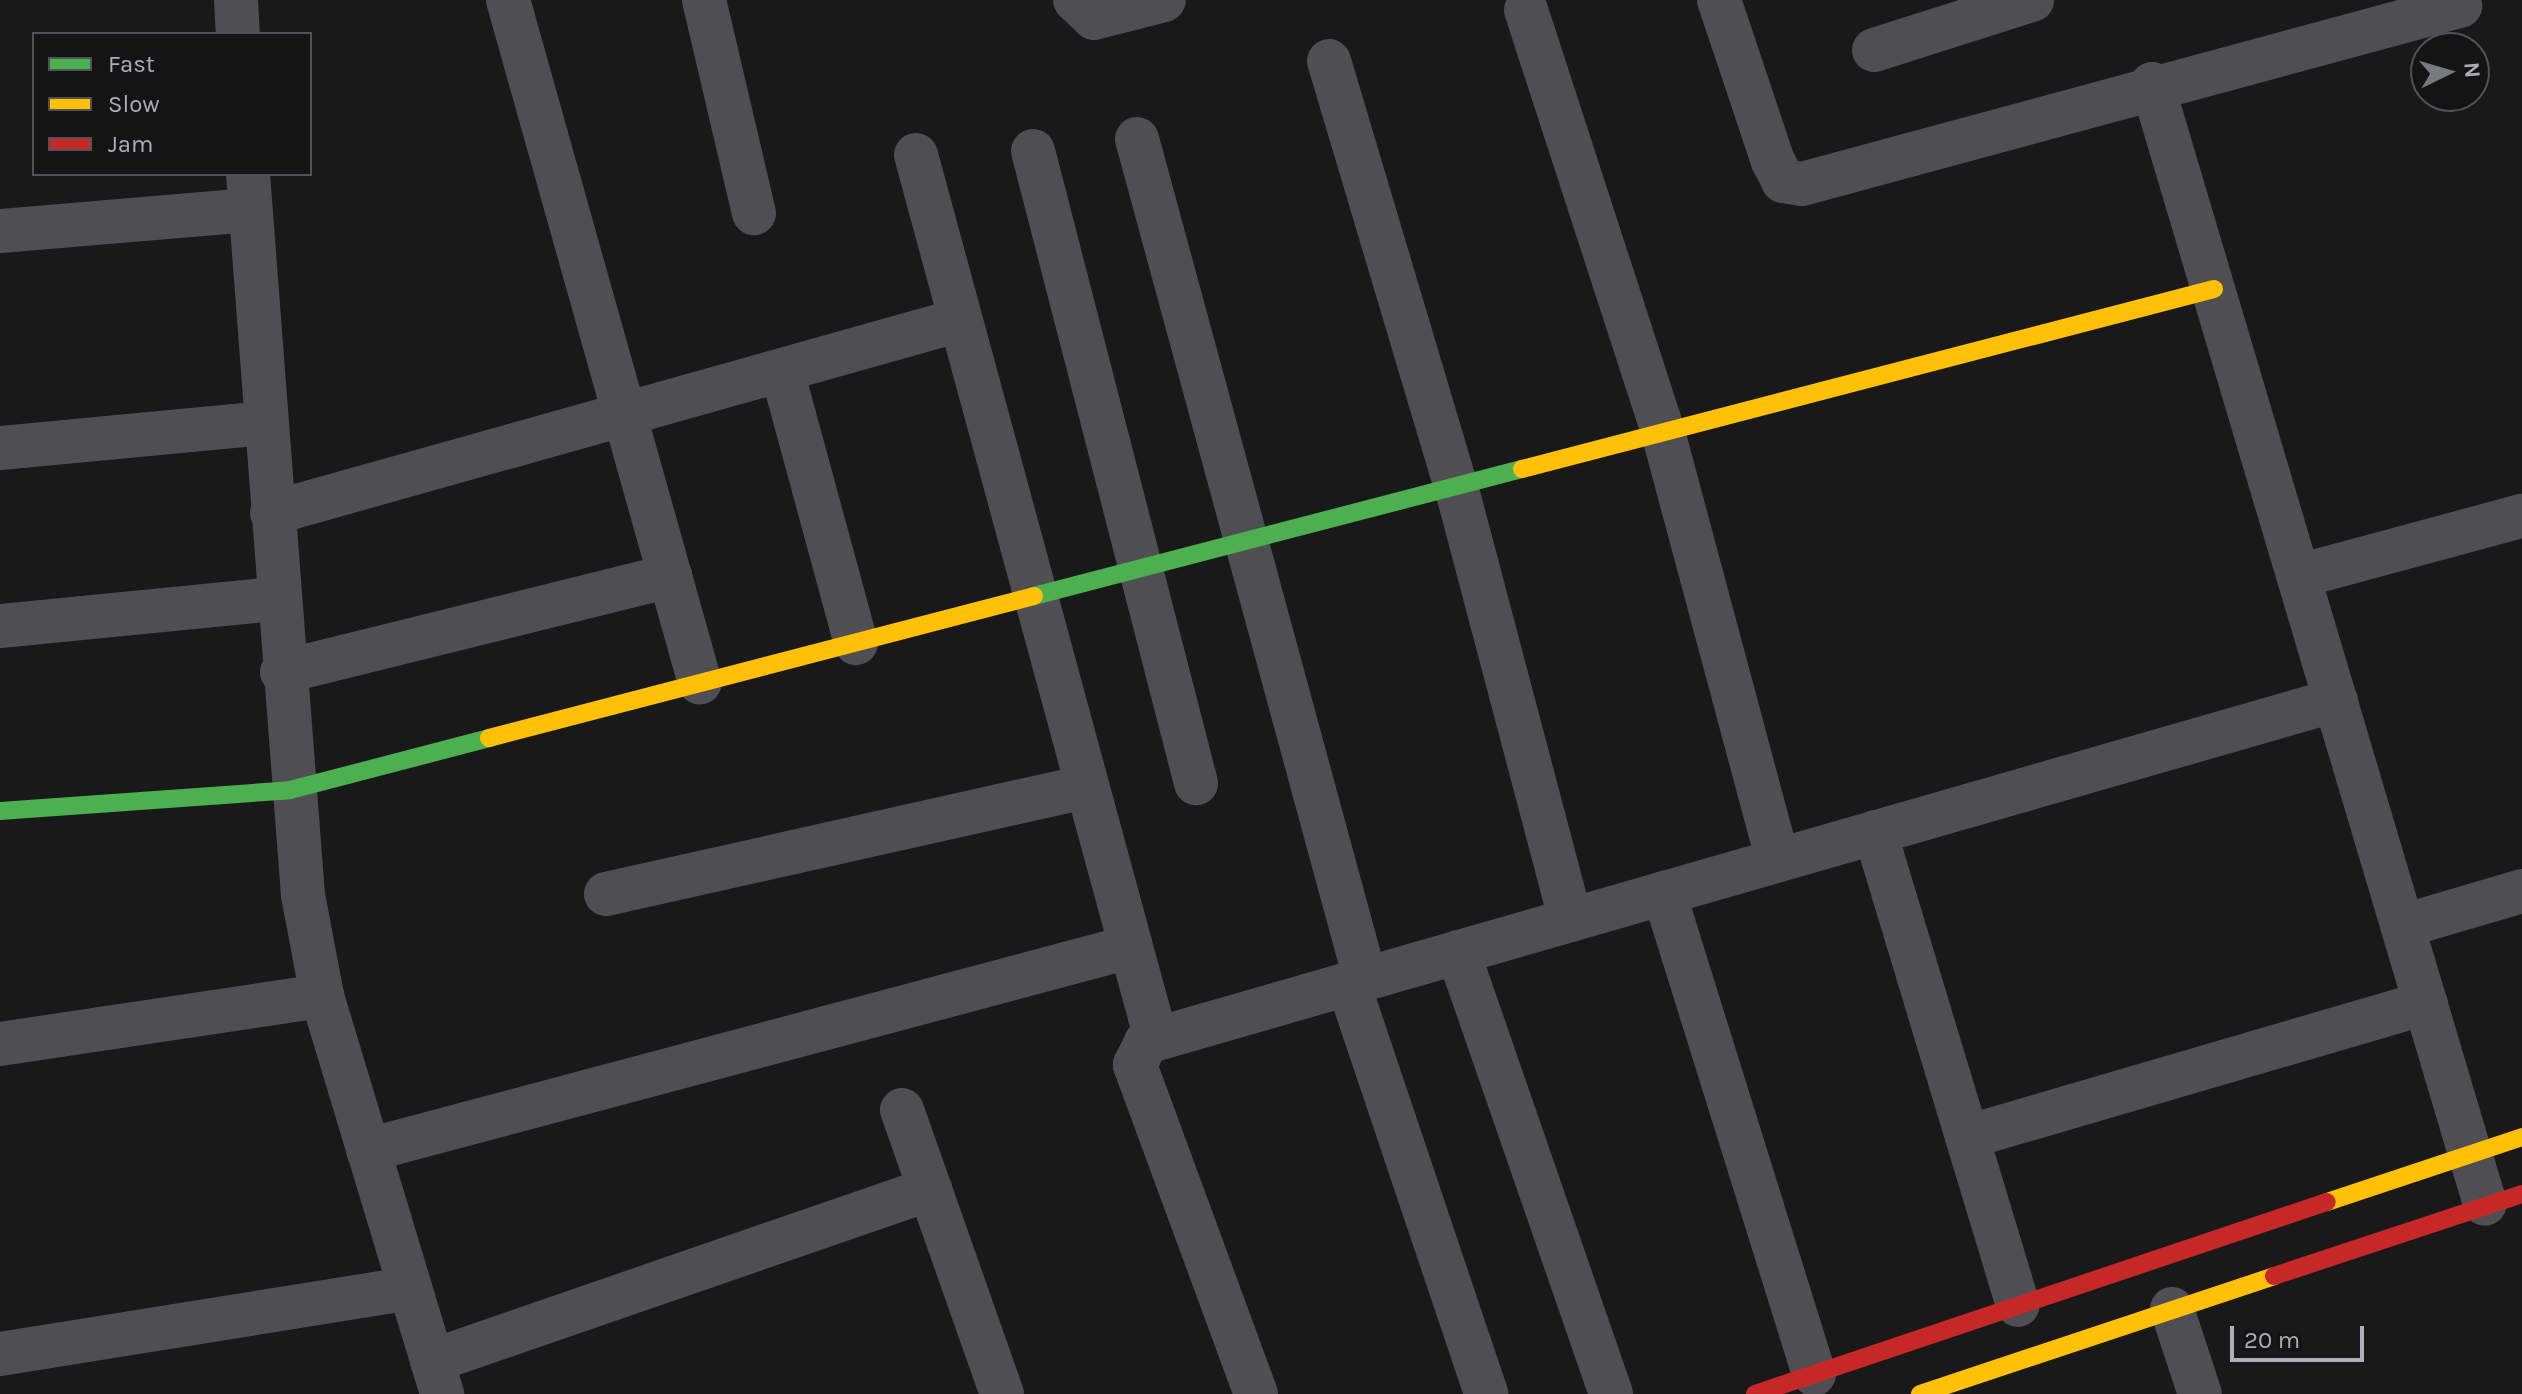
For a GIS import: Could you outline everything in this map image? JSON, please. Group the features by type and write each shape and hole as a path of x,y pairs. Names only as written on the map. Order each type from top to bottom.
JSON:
{"street":[{"path":"236,0 238,32"},
{"path":"704,0 754,213"},
{"path":"1075,0 1094,18 1164,0"},
{"path":"1719,0 1783,181 1802,184 2152,84 2460,6"},
{"path":"1874,50 2032,0"},
{"path":"519,2 625,416 700,683"},
{"path":"1526,10 1663,432 1778,860"},
{"path":"1329,61 1456,486 1571,920"},
{"path":"1920,1394 2504,1199 2470,1152 2152,84"},
{"path":"1137,139 1250,540 1356,981 1486,1394"},
{"path":"1033,151 1138,569 1196,783"},
{"path":"916,155 1156,1039"},
{"path":"0,231 249,192 290,790 322,996 437,1377 930,1189"},
{"path":"0,811 290,790 2214,289"},
{"path":"272,513 960,320"},
{"path":"782,371 856,643"},
{"path":"0,448 265,423"},
{"path":"2299,576 2522,516"},
{"path":"282,672 670,576"},
{"path":"0,626 277,599"},
{"path":"1256,1394 1135,1065 1138,1047 1156,1039 1356,981 2336,700"},
{"path":"606,894 1086,787"},
{"path":"1875,832 2018,1305"},
{"path":"2403,926 2522,891"},
{"path":"1664,893 1814,1374"},
{"path":"368,1150 1130,947"},
{"path":"1458,952 1611,1394"},
{"path":"0,1044 322,996"},
{"path":"1967,1137 2426,1003"},
{"path":"902,1110 1002,1394"},
{"path":"1755,1394 2522,1137"},
{"path":"2154,1258 2200,1394"},
{"path":"0,1354 410,1288"}],"traffic: fast":[{"path":"1034,596 1522,469"},
{"path":"0,811 290,790 489,738"}],"traffic: slow":[{"path":"1522,469 2214,289"},
{"path":"489,738 1034,596"},
{"path":"2327,1202 2522,1137"},
{"path":"1920,1394 2274,1276"}],"traffic: jam":[{"path":"2274,1276 2522,1194"},
{"path":"1755,1394 2327,1202"}]}
